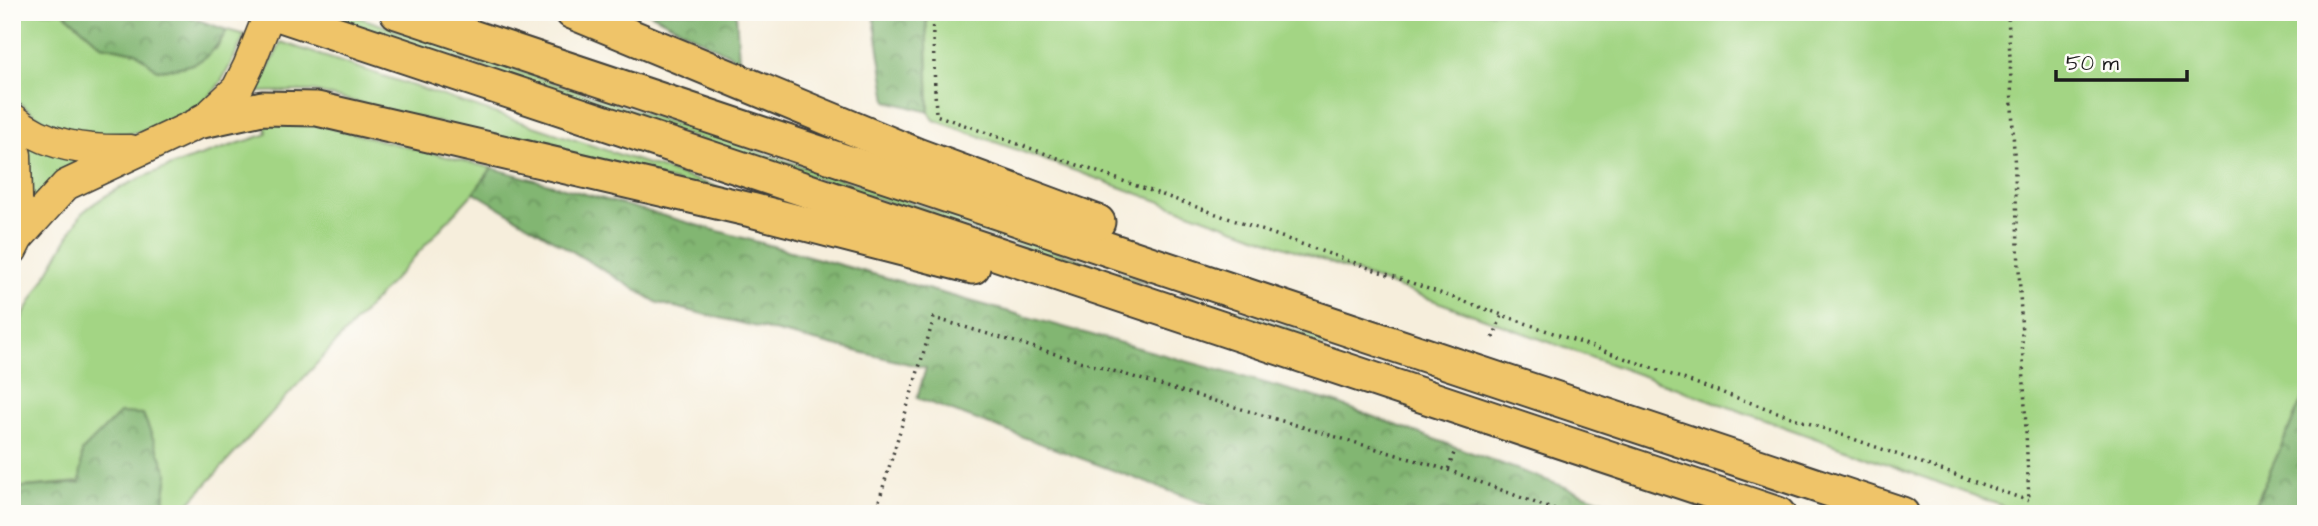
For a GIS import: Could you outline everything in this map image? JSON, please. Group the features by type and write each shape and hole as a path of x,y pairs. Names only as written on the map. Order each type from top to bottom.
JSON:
{"highway":[{"path":"271,12 1777,514"},
{"path":"397,12 1902,514"},
{"path":"572,12 891,145 1124,232 1389,342"},
{"path":"203,121 262,108 317,109 751,210 1266,344"}],"main road":[{"path":"15,244 66,185 203,121 237,89 271,12"},
{"path":"12,118 40,138 72,148 104,151 141,149"},
{"path":"12,142 16,155 15,244"}],"path":[{"path":"932,12 936,115 2029,501 2008,12"},
{"path":"1493,338 1502,315"},
{"path":"876,514 934,318 1448,470 1565,514"},
{"path":"2306,447 2297,474 2300,489 2306,497"},
{"path":"1448,470 1454,453"},
{"path":"2297,514 2306,509"}],"green space":[{"path":"12,12 63,12 101,45 136,52 158,70 216,49 227,30 245,35 219,85 194,110 160,127 101,136 66,131 51,125 12,96"},
{"path":"63,12 175,12 227,30 213,50 199,61 157,70 136,52 101,45"},
{"path":"330,12 343,12 1150,283 1119,279 328,16"},
{"path":"648,12 736,12 739,60"},
{"path":"873,12 926,12 929,112 887,101"},
{"path":"926,12 2306,12 2306,391 2251,514 2025,514 934,120 929,112"},
{"path":"281,42 780,208 312,91 257,92"},
{"path":"292,118 492,168 474,192 179,514 162,514 168,474 12,488 12,335 82,213 100,199 145,176 267,134 265,119"},
{"path":"22,141 81,160 81,166 31,204"},
{"path":"492,168 1333,402 1639,514 1232,514 917,398 926,368 658,303 474,192"},
{"path":"1181,293 1337,343 1326,348 1208,309"},
{"path":"2306,391 2306,514 2251,514"},
{"path":"120,413 143,414 168,474 162,514 12,514 12,488 80,483 82,451"}]}
